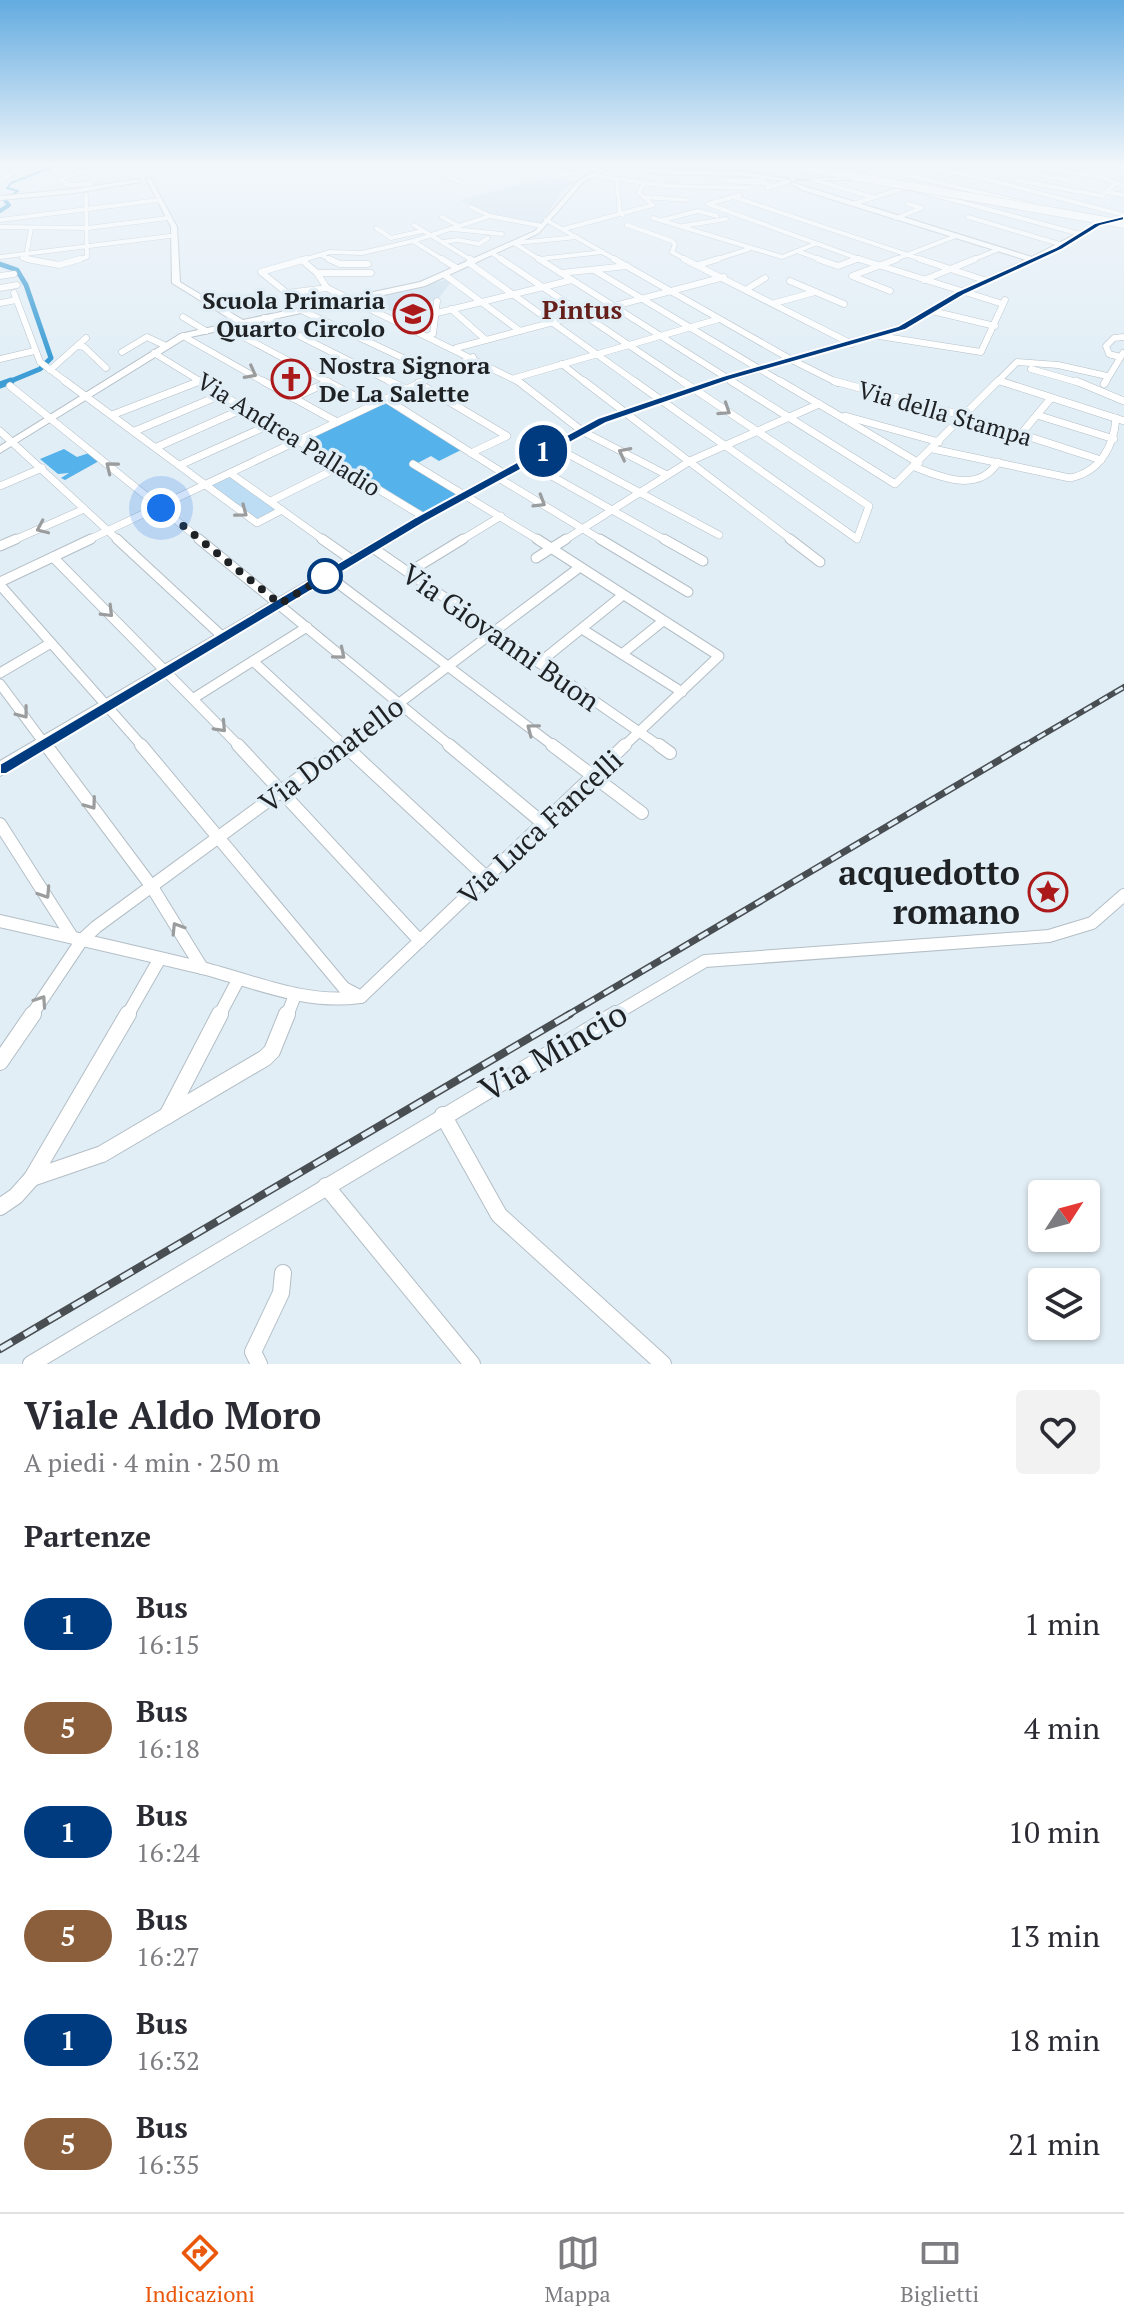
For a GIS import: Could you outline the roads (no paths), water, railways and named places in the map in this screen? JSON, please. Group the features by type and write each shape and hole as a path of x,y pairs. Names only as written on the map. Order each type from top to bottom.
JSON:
{"street":[{"path":"26,256 31,230"},
{"path":"0,257 26,256 66,264 87,257 88,230"},
{"path":"137,230 138,240"},
{"path":"171,230 176,283 242,323"},
{"path":"378,230 391,238 422,231 443,242 659,400 857,539 869,506 492,253"},
{"path":"449,230 362,253 339,251 261,272 287,293 327,288 430,335 515,378 582,431 667,475"},
{"path":"473,230 502,234"},
{"path":"517,244 535,230"},
{"name":"Via della Stampa","path":"565,230 792,360 839,383 965,416 1101,460"},
{"path":"642,230 674,242 672,253 852,344"},
{"path":"659,235 676,230"},
{"path":"692,230 782,257 817,244"},
{"path":"775,230 961,293 1004,301 981,352 879,336"},
{"path":"778,230 817,244"},
{"path":"832,230 987,281"},
{"path":"935,230 1033,260"},
{"path":"1011,230 1063,245"},
{"path":"1064,230 1080,234"},
{"path":"0,769 424,517 582,431 624,411 727,378 879,336 1088,230"},
{"path":"26,256 173,235"},
{"path":"890,291 852,276 956,236"},
{"path":"0,450 183,336 422,284 517,244 577,237"},
{"path":"443,242 458,240 479,244 488,238"},
{"path":"413,241 457,268"},
{"path":"517,244 895,484 1017,362 1058,365 1107,376"},
{"path":"698,265 751,248"},
{"path":"924,280 999,249"},
{"path":"797,251 838,266 859,258"},
{"path":"539,259 603,252"},
{"path":"362,253 378,281"},
{"path":"321,255 340,264 368,264"},
{"path":"302,260 317,273 327,288"},
{"path":"561,273 627,266"},
{"path":"594,270 819,404 860,424 1064,479 1084,476 1101,460 1114,439 1120,420 1000,381"},
{"path":"317,273 371,273"},
{"path":"0,276 14,274"},
{"path":"445,275 520,331"},
{"path":"456,348 724,277"},
{"path":"747,289 765,278"},
{"path":"437,313 572,280"},
{"path":"790,281 844,304"},
{"path":"0,288 17,285"},
{"path":"775,303 815,292"},
{"path":"0,303 15,296 40,362 257,523 282,510"},
{"path":"430,335 433,334 437,301"},
{"path":"451,309 486,340"},
{"path":"301,310 437,374"},
{"path":"932,311 995,326"},
{"path":"183,317 206,331"},
{"path":"264,318 406,389"},
{"path":"515,378 719,319"},
{"path":"225,327 372,405"},
{"path":"183,336 337,422"},
{"path":"125,350 149,337 166,346"},
{"path":"1122,354 1109,354 1106,346 1114,338 1124,337"},
{"path":"49,369 86,338"},
{"path":"78,346 84,347 106,368"},
{"path":"0,359 34,351"},
{"name":"Via Andrea Palladio","path":"154,353 424,517"},
{"path":"1104,384 1122,354"},
{"path":"361,997 344,988 108,706 0,583 473,357"},
{"path":"562,364 820,562"},
{"path":"1013,366 1052,372 1124,401"},
{"path":"112,415 201,380"},
{"path":"293,398 328,382"},
{"path":"418,383 507,436 471,453"},
{"path":"10,386 280,604 544,824"},
{"path":"135,431 223,394"},
{"path":"1021,434 1051,398"},
{"path":"386,399 500,475 688,592"},
{"path":"536,558 690,461 819,404"},
{"path":"157,447 245,408"},
{"path":"1037,415 1114,439"},
{"path":"180,465 271,424"},
{"path":"860,424 917,465 964,481 977,481 995,470 998,462"},
{"path":"0,431 224,638"},
{"path":"553,446 719,535"},
{"path":"525,461 703,561"},
{"path":"413,464 501,516 663,621 622,654"},
{"path":"271,501 341,466"},
{"path":"0,486 42,468"},
{"path":"230,473 352,560"},
{"path":"0,546 84,509"},
{"path":"409,572 501,516"},
{"name":"Via Giovanni Buon","path":"373,548 670,753"},
{"path":"53,557 194,698 420,941"},
{"name":"Via Donatello","path":"0,1062 77,938 282,792 580,567"},
{"path":"327,575 642,813"},
{"path":"539,663 623,595"},
{"path":"0,602 11,597"},
{"name":"Via Luca Fancelli","path":"361,997 719,656 663,621"},
{"path":"194,698 307,627"},
{"path":"582,629 682,692"},
{"path":"0,673 51,643"},
{"path":"253,661 486,877"},
{"path":"0,684 152,887 202,968"},
{"path":"0,824 77,938"},
{"name":"Via Mincio","path":"31,1364 705,961 1049,936 1092,923 1124,895"},
{"path":"38,930 59,915"},
{"path":"0,921 202,968 295,995 338,1000 361,997"},
{"path":"0,1207 16,1196 32,1178 159,960"},
{"path":"166,1118 238,980"},
{"path":"32,1178 102,1154 265,1058 272,1051 295,995"},
{"path":"443,1115 499,1215 663,1364"},
{"path":"326,1186 472,1364"},
{"path":"259,1364 253,1352 281,1293 283,1273"}],"waterway":[{"path":"0,264 17,270 26,285 51,358 40,369 10,381"},
{"path":"0,385 10,381"},
{"path":"6,383 10,381"}],"railway":[{"path":"1022,747 1124,687"},
{"path":"566,1016 1025,745"},
{"path":"0,1349 570,1014"}],"place":[{"name":"Scuola Primaria Quarto Circolo","path":"413,314"},
{"name":"Nostra Signora De La Salette","path":"291,379"},
{"name":"acquedotto romano","path":"1048,892"}],"district":[{"name":"Pintus","path":"582,309"}]}
